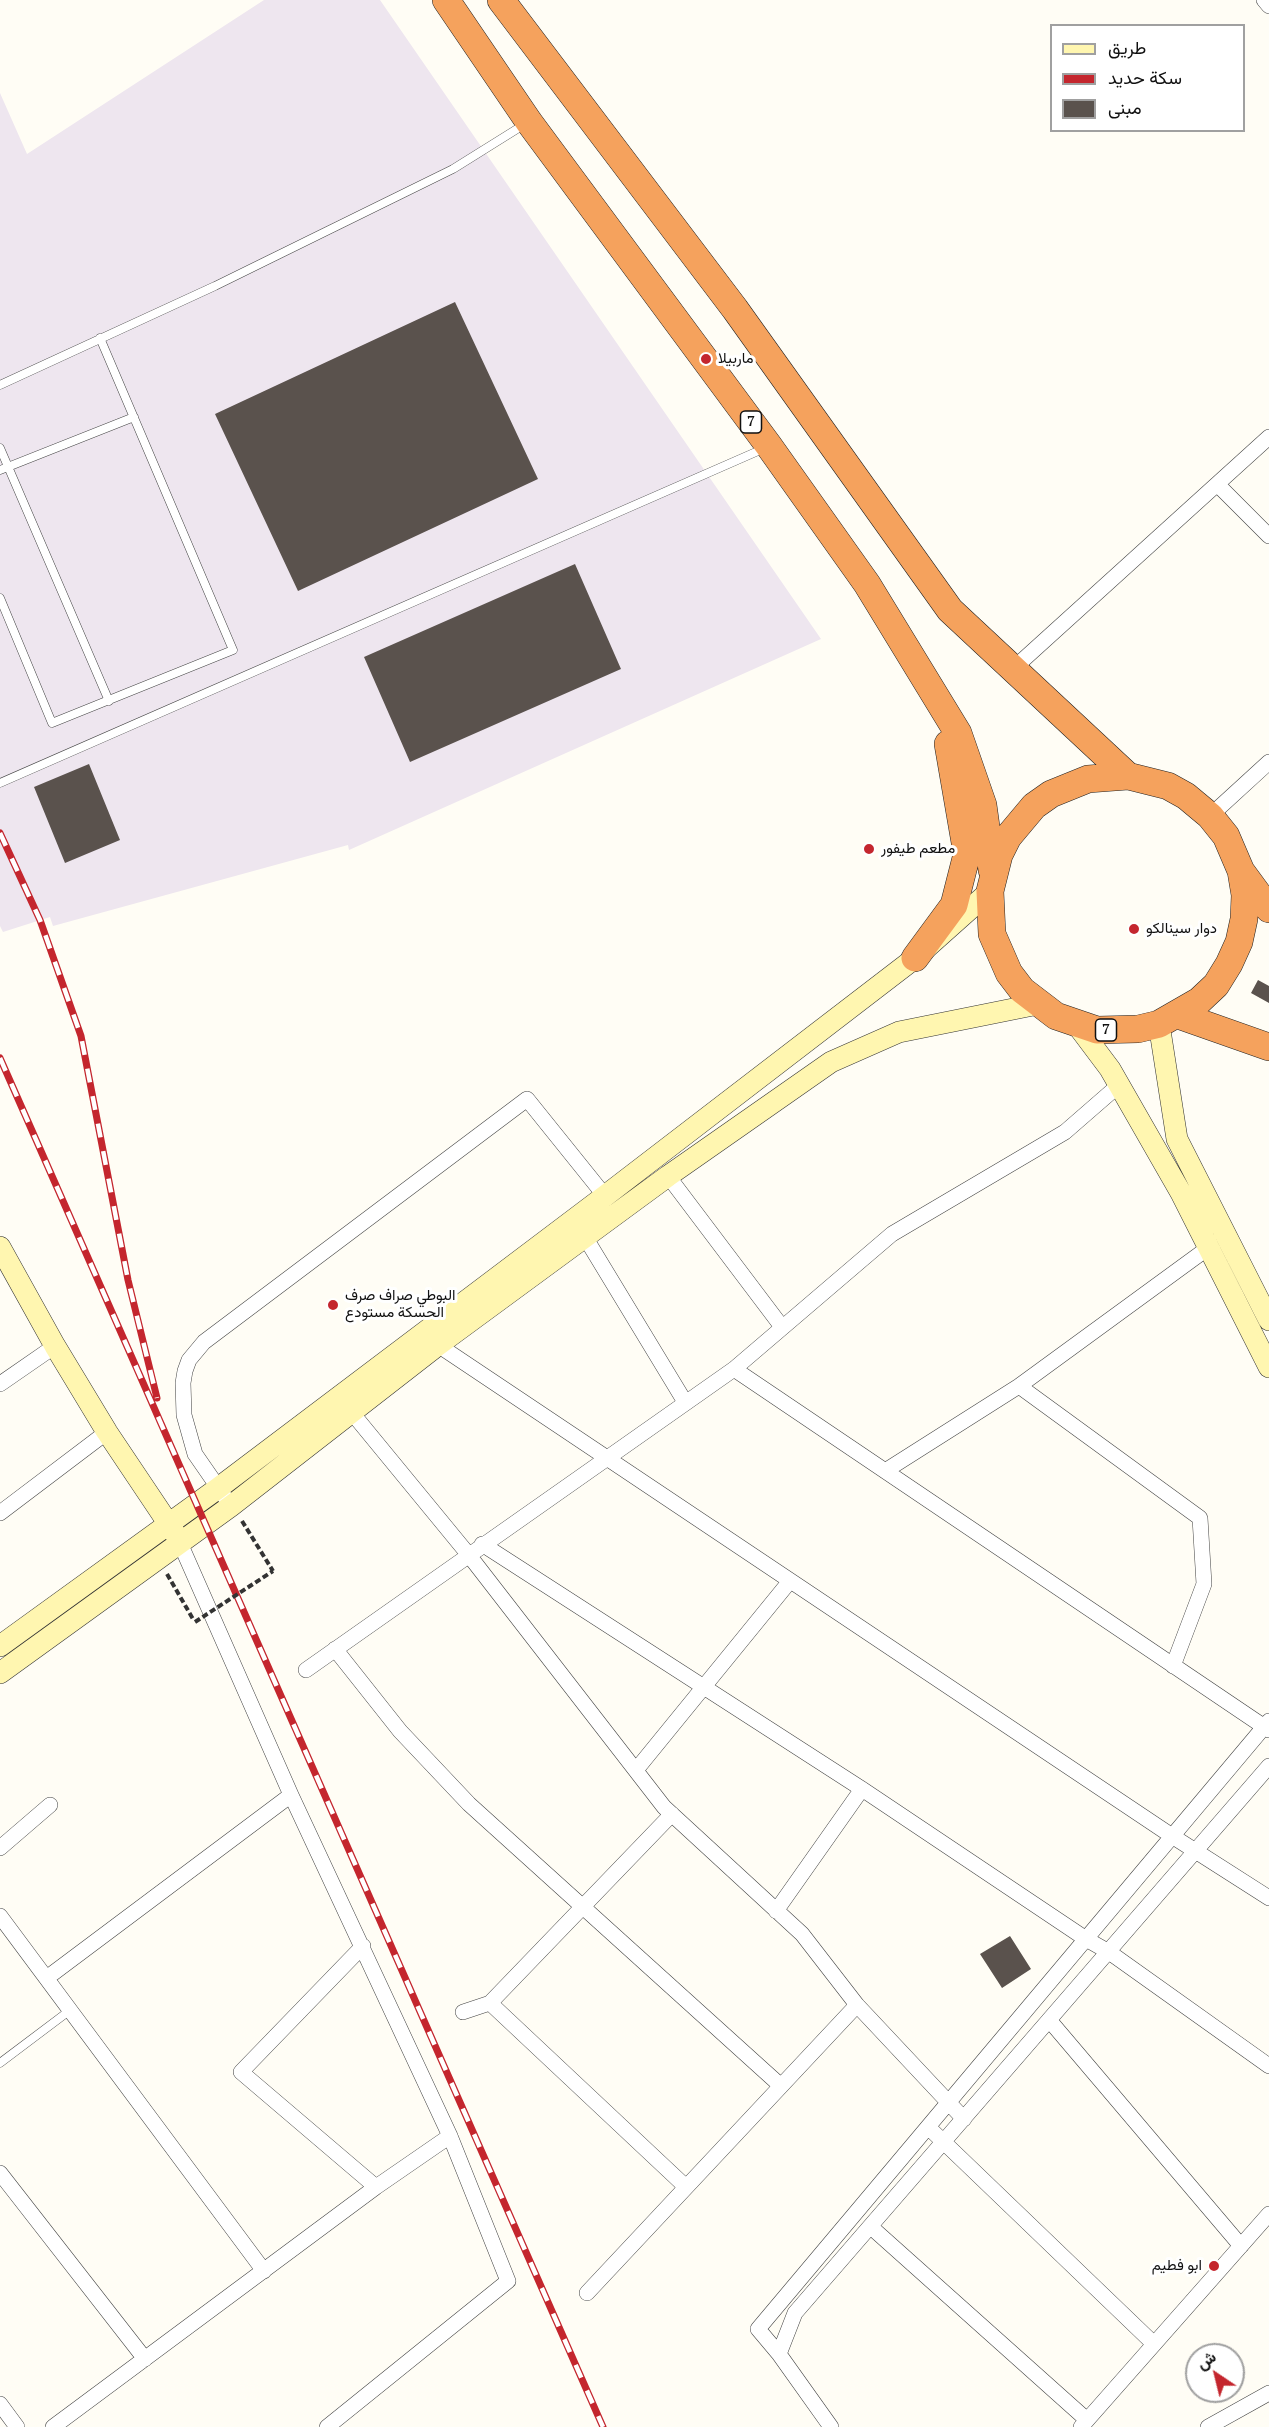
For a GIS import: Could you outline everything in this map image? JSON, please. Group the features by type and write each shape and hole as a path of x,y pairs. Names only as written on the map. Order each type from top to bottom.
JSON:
{"highway":[{"name":"7","path":"446,0 529,122 769,446 867,584 958,733 983,805 991,883 991,923 999,954 1009,973 1038,1004 1077,1025 1118,1031 1168,1020 1199,1001 1216,985 1236,950 1244,919 1245,895 1241,871"},
{"name":"7","path":"501,0 735,309 950,610 1128,776"},
{"path":"867,584 949,747 967,854 954,904 915,958"},
{"name":"7","path":"991,883 1008,837 1020,820 1042,800 1069,785 1088,779 1128,776 1168,786 1186,796 1210,816 1226,836 1241,871 1269,909"},
{"name":"7","path":"1168,1020 1269,1047"}],"street":[{"path":"1264,0 1269,6"},
{"path":"1012,669 1269,437"},
{"path":"1217,484 1269,537"},
{"path":"1210,816 1269,762"},
{"path":"0,1646 218,1488 605,1196 915,958 991,883"},
{"path":"0,1673 231,1506 353,1414 438,1345 668,1176 831,1062 899,1032 1038,1004"},
{"path":"1168,1020 1177,1139 1269,1320"},
{"path":"1077,1025 1119,1085 1208,1248 1269,1367"},
{"path":"306,1670 482,1544 734,1369 892,1234 1065,1132 1119,1085"},
{"path":"231,1506 195,1454 188,1435 183,1383 189,1360 196,1350 223,1327 527,1099 605,1196"},
{"path":"668,1176 782,1327"},
{"path":"585,1238 685,1402"},
{"path":"0,1247 55,1346 107,1432 170,1523 180,1543 291,1795 450,2136 508,2281 327,2427"},
{"path":"885,1471 1019,1386 1208,1248"},
{"path":"438,1345 1172,1836 1269,1898"},
{"path":"0,1384 55,1346"},
{"path":"734,1369 1173,1666 1267,1726 758,2329 780,2354 831,2427"},
{"path":"1019,1386 1200,1518 1204,1584 1173,1666"},
{"path":"353,1414 468,1554 672,1814 802,1934 857,2005 964,2120"},
{"path":"0,1513 107,1432"},
{"path":"482,1544 862,1789 1086,1939 1109,1952 1269,2066"},
{"path":"636,1770 790,1581"},
{"path":"335,1649 400,1731 469,1804 781,2086"},
{"path":"780,2354 795,2313 1269,1766"},
{"path":"776,1911 862,1789"},
{"path":"48,1977 291,1795"},
{"path":"0,1848 50,1806"},
{"path":"463,2012 490,2003 584,1908 672,1814"},
{"path":"0,1916 48,1977 69,2011 264,2271"},
{"path":"363,1946 241,2072 376,2187"},
{"path":"490,2003 686,2187"},
{"path":"587,2293 857,2005"},
{"path":"1050,2021 1241,2246"},
{"path":"928,2127 1154,2344"},
{"path":"53,2427 376,2187 450,2136"},
{"path":"0,2173 145,2359"},
{"path":"871,2227 1084,2423 1241,2246 1267,2220"},
{"path":"1208,2427 1269,2392"},
{"path":"0,2404 17,2427"}],"lane":[{"path":"0,385 215,286 453,169 529,122"},
{"path":"0,598 52,723 233,650 100,338"},
{"path":"4,468 134,417"},
{"path":"0,783 769,446"},
{"path":"0,448 4,468 109,701"},
{"path":"0,2063 69,2011"}],"path":[{"path":"170,1580 195,1622 273,1571 247,1528"}],"shaded area":[{"path":"264,0 380,0 821,639 349,850 348,845 53,926 50,917 3,932 0,926 0,93 27,154"}],"building":[{"path":"455,302 538,479 298,591 215,414"},
{"path":"575,564 621,669 410,762 364,657"},
{"path":"89,764 120,840 65,863 34,787"},
{"path":"1258,980 1269,986 1269,1003 1251,993"},
{"path":"1010,1936 1031,1969 1002,1988 980,1954"}],"railway":[{"path":"0,833 40,920 81,1036 128,1280 157,1398"},
{"path":"0,1058 603,2427"}],"place":[{"name":"ماربيلا","path":"706,359"},
{"name":"مطعم طيفور","path":"869,849"},
{"name":"دوار سينالكو","path":"1134,929"},
{"name":"البوطي صراف صرف الحسكة مستودع","path":"333,1305"},
{"name":"ابو فطيم","path":"1214,2266"}]}
